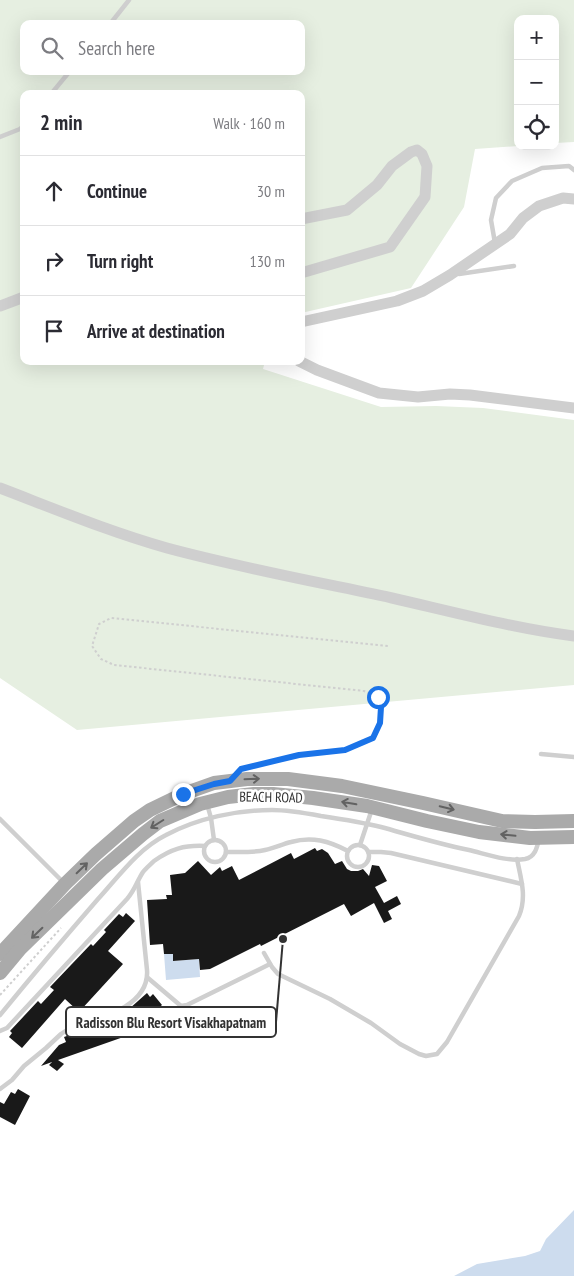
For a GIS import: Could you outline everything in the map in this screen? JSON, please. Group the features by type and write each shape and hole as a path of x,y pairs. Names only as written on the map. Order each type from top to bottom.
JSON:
{"main road":[{"path":"0,954 65,884 134,821 150,810 183,794 214,784 247,779 288,779 342,786 502,821 574,821"},
{"name":"BEACH ROAD","path":"0,973 20,950 102,869 143,834 160,822 200,804 228,797 273,794 313,798 372,807 478,832 530,838 574,837"},
{"path":"406,816 412,800"}],"street":[{"path":"305,218 347,210 377,185 392,166 411,152 417,150 422,154 427,166 425,197 390,247 305,272"},
{"path":"305,321 397,301 423,291 510,234 523,218 539,206 563,198 574,199"},
{"path":"0,306 20,298"},
{"path":"305,364 379,393 418,397 450,394 470,395 574,408"},
{"path":"0,488 112,531 168,548 461,614 574,636"}],"lane":[{"path":"113,20 129,0"},
{"path":"54,90 67,75"},
{"path":"0,137 20,129"},
{"path":"495,244 491,220 496,198 512,181 542,168 569,166 574,170"},
{"path":"450,275 514,266"},
{"path":"541,754 574,757"},
{"path":"207,802 214,840"},
{"path":"360,845 372,807"},
{"path":"0,1015 64,938 137,856 166,835 211,818 249,812 292,811 367,824 449,846 517,859 532,856 540,838"},
{"path":"0,819 65,884"},
{"path":"226,852 262,851 305,839 329,842 348,851"},
{"path":"214,840 221,842 226,852 221,861 214,863 207,860 204,850 210,841 214,840"},
{"path":"360,845 368,852 368,860 364,866 357,867 350,864 347,854 353,846 360,845"},
{"path":"0,1031 7,1028 127,899 134,891 142,872 149,865 166,853 183,847 205,846"},
{"path":"368,852 392,853 522,884"},
{"path":"264,953 278,974 330,999 371,1023 387,1036 410,1050 426,1056 437,1054 447,1042 523,907 524,898 517,859"},
{"path":"0,1089 61,1034 123,1008 138,996 147,984 148,978 138,882"},
{"path":"148,978 181,1006 187,1005 270,964"}],"path":[{"path":"251,767 299,755 345,750 373,738 380,723 381,707 378,697 364,691 114,665 100,659 92,646 99,624 111,618 388,646"}],"shaded area":[{"path":"0,0 574,0 574,142 559,143 559,15 514,15 514,146 475,149 464,207 411,288 305,312 305,90 20,90 20,365 264,365 263,369 381,407 436,406 483,408 574,420 574,685 77,730 0,678"}],"water":[{"path":"164,954 173,954 173,961 199,959 200,977 166,980"},
{"path":"574,1210 574,1276 454,1276 477,1264 525,1256 540,1251 546,1239"}],"building":[{"path":"315,848 317,851 322,849 328,853 335,864 342,861 347,869 351,871 363,869 369,876 372,865 379,866 387,881 375,887 384,903 397,896 401,904 388,911 392,919 384,923 374,903 351,916 344,904 261,946 260,944 210,969 200,970 199,959 173,961 173,954 164,954 163,944 150,945 147,900 167,899 166,895 172,895 170,875 185,873 198,861 211,875 220,867 222,871 232,866 239,880 291,853 294,859"},
{"path":"126,913 135,921 108,951 123,964 79,1012 65,999 22,1048 9,1037 12,1033 10,1031 38,1001 41,1004 54,990 50,987 91,944 93,946 106,932 104,930 119,914 123,917"},
{"path":"147,993 150,997 153,994 162,1005 131,1032 132,1034 58,1060 64,1064 57,1071 49,1065 52,1062 41,1066 59,1045 66,1042 64,1037 133,1013 129,1009"},
{"path":"18,1089 30,1096 15,1125 0,1117 0,1102 4,1104 11,1092 15,1094"}],"place":[{"name":"Radisson Blu Resort Visakhapatnam","path":"283,939"}],"route":[{"path":"183,794 230,781 241,769 299,755 345,750 373,738 380,723 381,707 378,697"}]}
